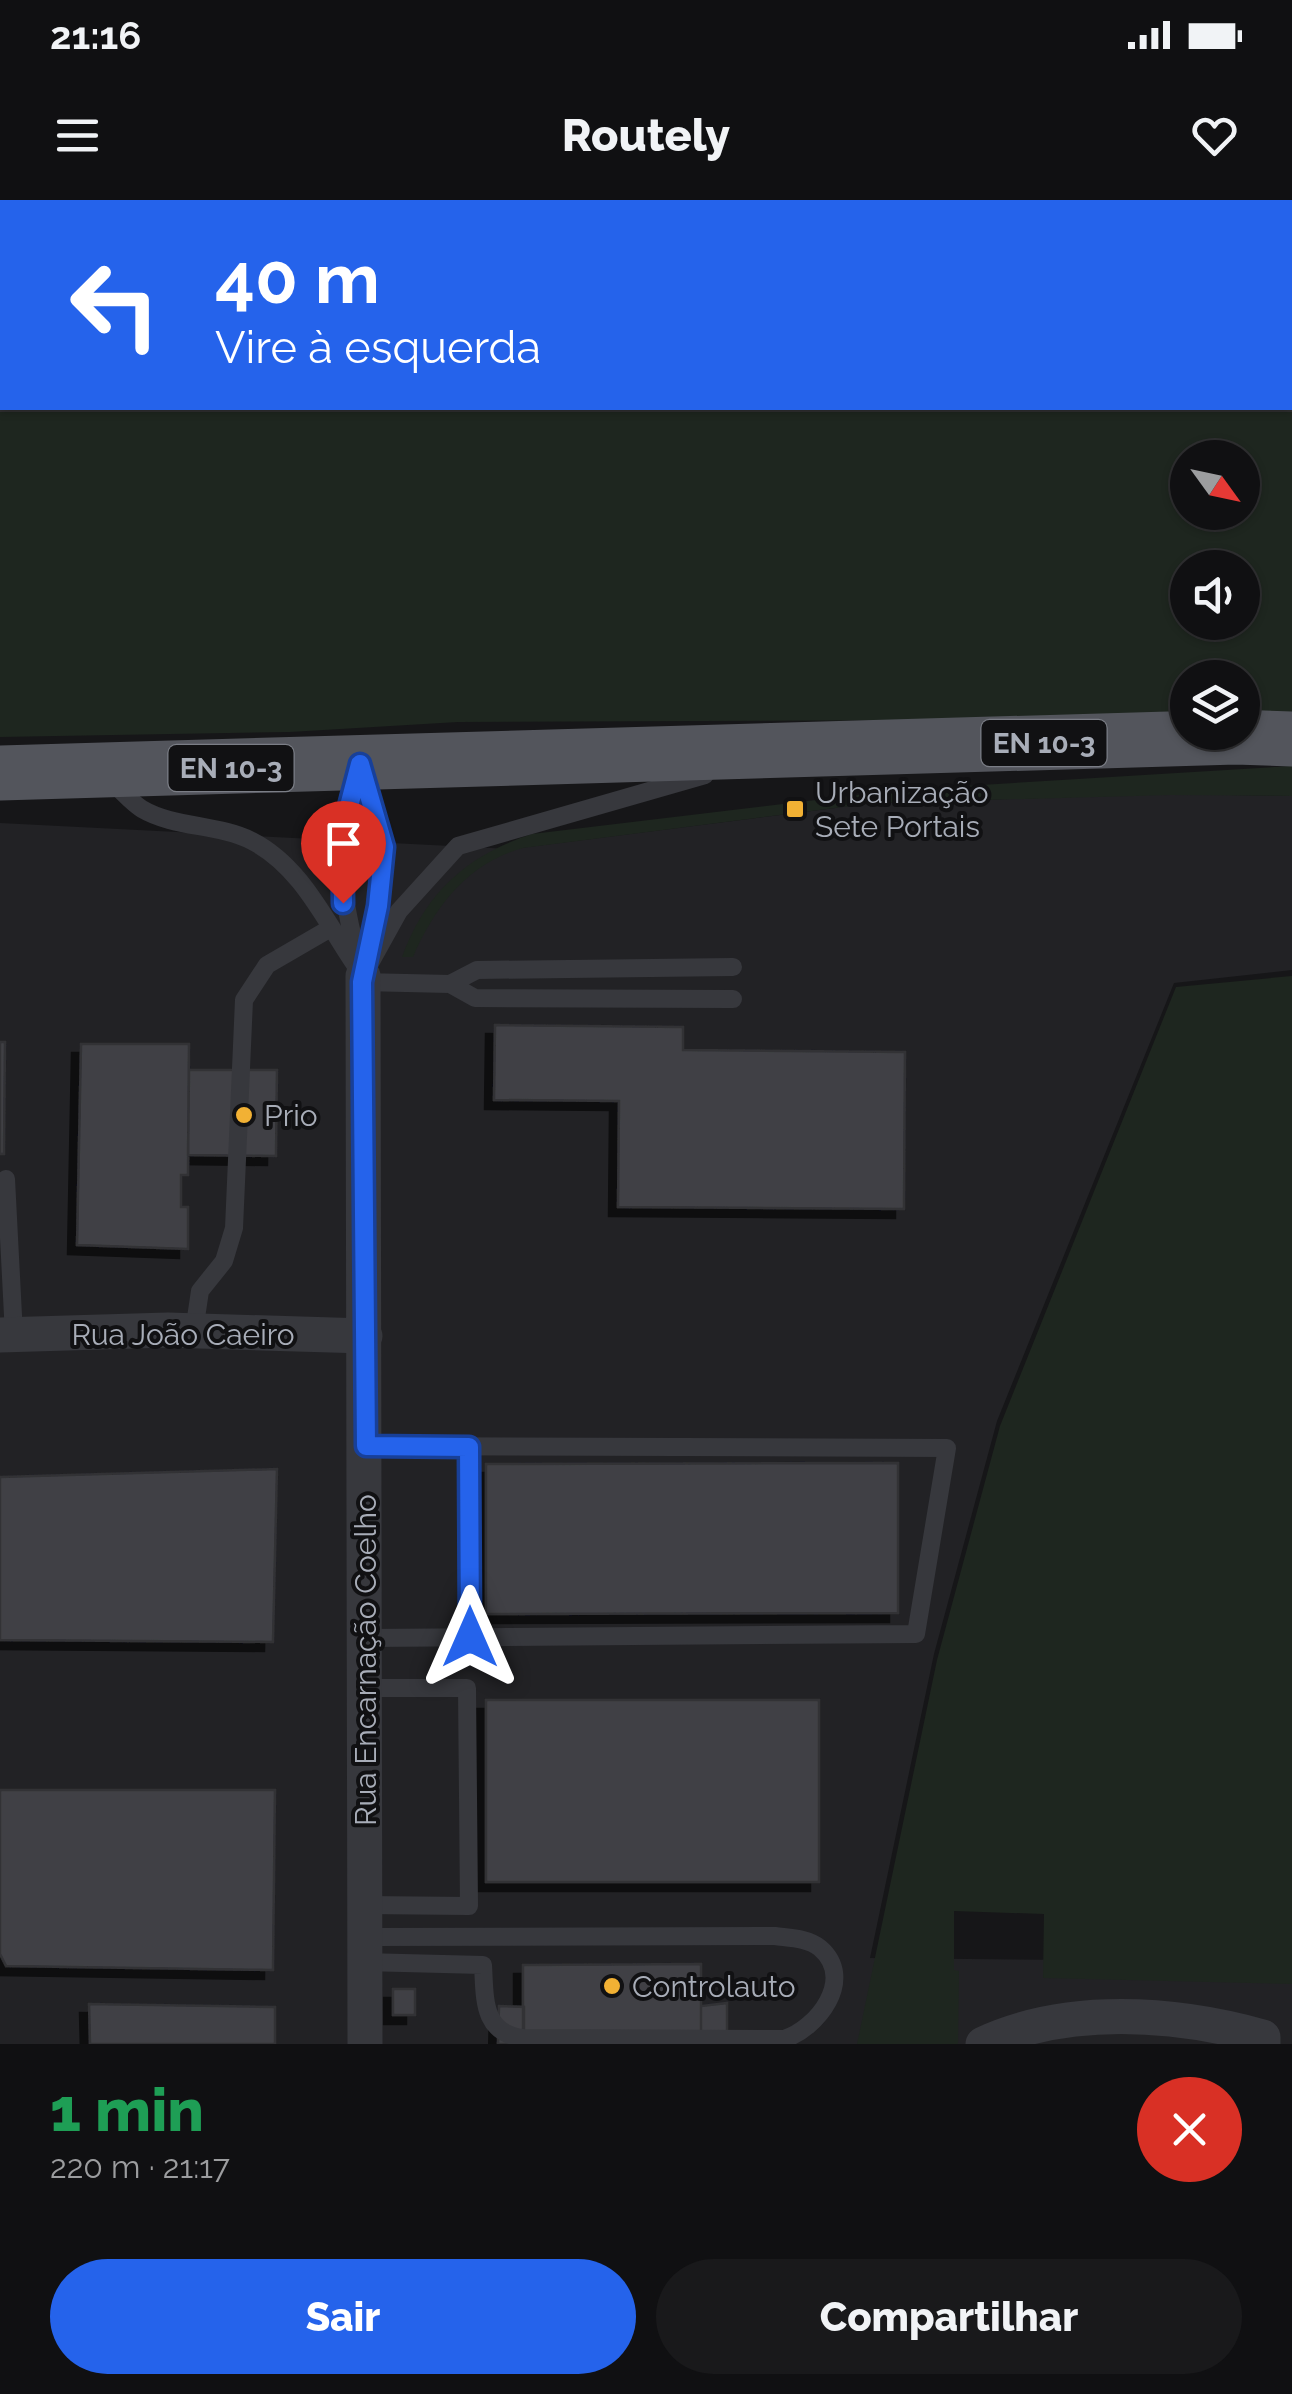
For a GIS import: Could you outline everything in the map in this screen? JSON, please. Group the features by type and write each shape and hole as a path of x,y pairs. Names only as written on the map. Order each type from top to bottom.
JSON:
{"main road":[{"name":"EN 10-3","path":"0,773 1292,739"}],"street":[{"name":"Rua Encarnação Coelho","path":"362,979 365,2044"},
{"name":"Rua João Caeiro","path":"7,1335 194,1331 366,1336"},
{"path":"983,2044 1022,2026 1095,2016 1223,2025 1263,2037 1263,2044"}],"lane":[{"path":"362,979 399,911 458,846 795,750"},
{"name":"Rua Encarnação Coelho","path":"360,764 342,833 343,903 362,979"},
{"name":"Rua Encarnação Coelho","path":"360,764 384,847 378,906 362,979"},
{"path":"102,773 142,810 250,840 279,858 309,891 362,979"},
{"path":"194,1331 200,1291 224,1261 234,1228 244,1000 267,964 329,930"},
{"path":"450,984 477,970 733,967"},
{"path":"362,979 450,984 475,998 733,999"},
{"path":"6,1179 7,1335"},
{"path":"366,1446 947,1448 916,1634 366,1638"},
{"path":"469,1447 470,1637"},
{"path":"364,1935 470,1906 467,1688 366,1688"},
{"path":"364,1935 801,1939 819,1947 830,1961 834,1984 813,2025 784,2039 506,2036 494,2026 485,2009 483,1937"},
{"path":"364,1935 483,1965"}],"shaded area":[{"path":"0,410 1292,410 1292,718 1260,719 1260,660 1170,660 1170,719 458,722 290,732 0,737"},
{"path":"1292,766 1292,796 1171,795 874,803 523,848 503,855 470,876 443,904 413,957 402,957 423,914 451,879 488,853 532,834 899,790"},
{"path":"1171,794 1292,796 1292,970 1174,983 997,1421 934,1654 870,1958 1292,1962 1292,2044 0,2044 0,823 512,849 874,803"},
{"path":"1292,976 1292,1984 1043,1978 1044,1914 954,1911 954,1970 959,1971 958,2044 857,2044 937,1660 1000,1426 1176,987"}],"building":[{"path":"495,1025 683,1027 683,1050 905,1052 904,1209 618,1207 619,1101 494,1100"},
{"path":"0,1042 5,1042 4,1154 0,1154"},
{"path":"81,1044 189,1044 188,1175 181,1175 181,1207 188,1207 188,1249 77,1245"},
{"path":"189,1070 277,1070 276,1156 188,1155"},
{"path":"898,1463 898,1613 486,1614 486,1464"},
{"path":"277,1469 273,1642 0,1640 0,1477"},
{"path":"486,1700 819,1700 819,1882 486,1882"},
{"path":"0,1790 275,1790 273,1970 6,1966 0,1954"},
{"name":"Controlauto","path":"701,1964 701,2044 523,2044 523,1965"},
{"path":"393,1989 415,1989 415,2015 393,2015"},
{"path":"727,2003 727,2044 701,2044 701,2006"},
{"path":"89,2004 275,2007 275,2044 90,2044"},
{"path":"499,2006 524,2007 524,2044 498,2044"}],"place":[{"name":"Urbanização Sete Portais","path":"795,809"},
{"name":"Prio","path":"244,1115"},
{"name":"Controlauto","path":"612,1986"}],"route":[{"path":"343,903 342,833 360,764 384,847 378,906 362,982 366,1446 469,1447 470,1637"}]}
